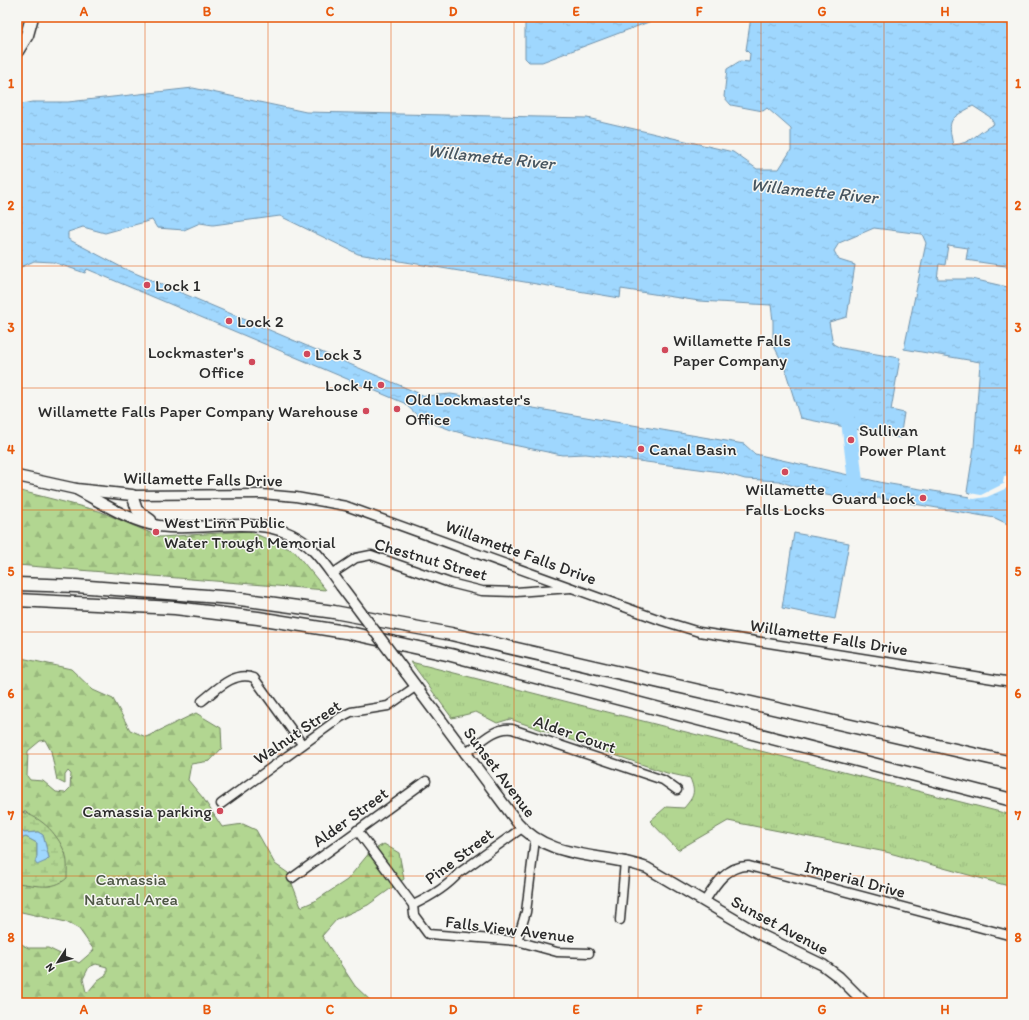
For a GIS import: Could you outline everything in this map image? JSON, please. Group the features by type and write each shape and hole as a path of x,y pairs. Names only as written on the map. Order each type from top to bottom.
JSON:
{"highway":[{"path":"17,51 27,35 32,17"},
{"path":"17,584 83,587 233,598 371,619 524,650 1012,763"},
{"path":"17,600 182,609 250,617 345,632 459,657 1012,800"}],"main road":[{"name":"Willamette Falls Drive","path":"17,476 76,488 132,495"},
{"name":"Sunset Avenue","path":"76,488 135,518 159,526 191,528 256,525 273,527 300,539 313,550 332,574 465,754 522,828 535,839 553,848 572,853 625,861 647,868 761,935 823,965 865,1003"},
{"path":"132,495 137,510 159,526"}],"street":[{"name":"Willamette Falls Drive","path":"132,495 262,494 296,497 332,503 383,518 663,621 711,635 1012,682"},
{"name":"Chestnut Street","path":"332,574 356,558 371,555 450,583 482,591 516,592 574,588"},
{"path":"202,701 236,676 254,678 302,744"},
{"name":"Walnut Street","path":"221,804 302,744 351,712 388,706 415,688"},
{"name":"Alder Court","path":"465,754 498,730 505,728 512,729 663,780 677,790"},
{"name":"Alder Street","path":"292,878 426,780"},
{"name":"Pine Street","path":"413,905 434,895 452,881 459,873 522,828"},
{"path":"357,830 413,905"},
{"path":"517,941 526,912 535,839"},
{"path":"620,920 625,861"},
{"name":"Imperial Drive","path":"705,902 717,883 727,873 737,868 749,866 1012,936"},
{"name":"Falls View Avenue","path":"413,905 414,915 428,934 517,941 557,952 589,953"}],"green space":[{"path":"17,490 99,511 160,537 249,531 294,551 326,590 17,565"},
{"name":"Camassia Natural Area","path":"17,657 71,669 93,690 113,699 130,730 146,737 196,713 221,728 222,748 210,761 191,764 188,780 203,798 222,827 243,824 256,830 275,864 288,873 301,907 315,901 347,880 370,852 384,844 399,853 404,879 368,905 337,919 322,936 355,986 373,1003 17,1003 17,941 28,948 48,948 79,963 94,950 79,929 66,922 17,911 17,883 43,885 66,854 26,812 17,811","holes":["45,740 51,751 57,780 65,784 65,775 68,771 71,774 70,788 65,793 56,792 43,781 30,780 27,776 28,751 40,741","96,964 107,967 107,974 98,980 88,992 86,992 83,979 89,967"]},
{"path":"411,662 1012,815 1012,887 886,852 728,821 678,850 650,821 666,807 684,808 693,794 693,787 690,778 667,773 510,719 497,723 476,712 452,718"},
{"path":"17,811 33,816 40,821 52,832 62,845 67,862 67,878 62,882 50,886 17,883 18,839 26,837 37,843 37,856 41,862 46,861 49,858 43,835 38,832 24,833 17,826"}],"water":[{"path":"525,17 662,17 542,62 529,62 525,58"},
{"name":"Willamette River","path":"751,17 1012,17 1012,267 966,260 968,248 948,245 945,265 939,264 937,279 972,279 1012,288 1012,526 995,518 880,498 852,500 811,492 779,481 745,479 721,472 586,454 562,455 479,438 454,431 416,417 417,415 404,403 87,269 85,273 53,262 34,261 17,269 17,105 32,102 68,102 193,88 306,112 587,118 733,152 757,169 779,169 791,150 791,129 767,108 763,111 731,105 724,97 727,69 740,61 749,62 750,54 746,50","holes":["973,106 990,117 994,124 970,140 953,145 950,129 952,120","280,216 358,254 620,298 621,289 699,301 771,305 773,344 784,366 800,418 900,438 904,413 891,410 900,358 841,348 833,344 829,322 847,317 855,265 839,260 834,251 839,243 874,228 922,234 926,243 904,349 980,362 974,447 967,492 970,493 970,497 884,483 755,454 744,444 451,394 425,396 123,268 68,239 68,232 83,227 105,233 152,220 157,228 184,230 200,223 213,225"]},
{"path":"794,533 849,543 835,619 782,608"},
{"path":"17,826 24,833 38,832 43,835 49,858 46,861 37,865 35,862 37,856 37,843 26,837 17,840"}],"pier":[{"path":"1012,475 1012,484 1007,488 987,497 974,499 970,498 970,493 981,495 1005,483 1003,483 1004,476"}],"waterway":[{"path":"843,410 849,425 856,486"}],"place":[{"name":"Lock 1","path":"147,285"},
{"name":"Lock 2","path":"229,321"},
{"name":"Willamette Falls Paper Company","path":"665,350"},
{"name":"Lock 3","path":"307,354"},
{"name":"Lockmaster's Office","path":"252,362"},
{"name":"Lock 4","path":"381,385"},
{"name":"Old Lockmaster's Office","path":"397,409"},
{"name":"Willamette Falls Paper Company Warehouse","path":"366,411"},
{"name":"Sullivan Power Plant","path":"851,440"},
{"name":"Canal Basin","path":"641,449"},
{"name":"Willamette Falls Locks","path":"785,472"},
{"name":"Guard Lock","path":"923,498"},
{"name":"West Linn Public Water Trough Memorial","path":"156,532"},
{"name":"Camassia parking","path":"220,811"}]}
